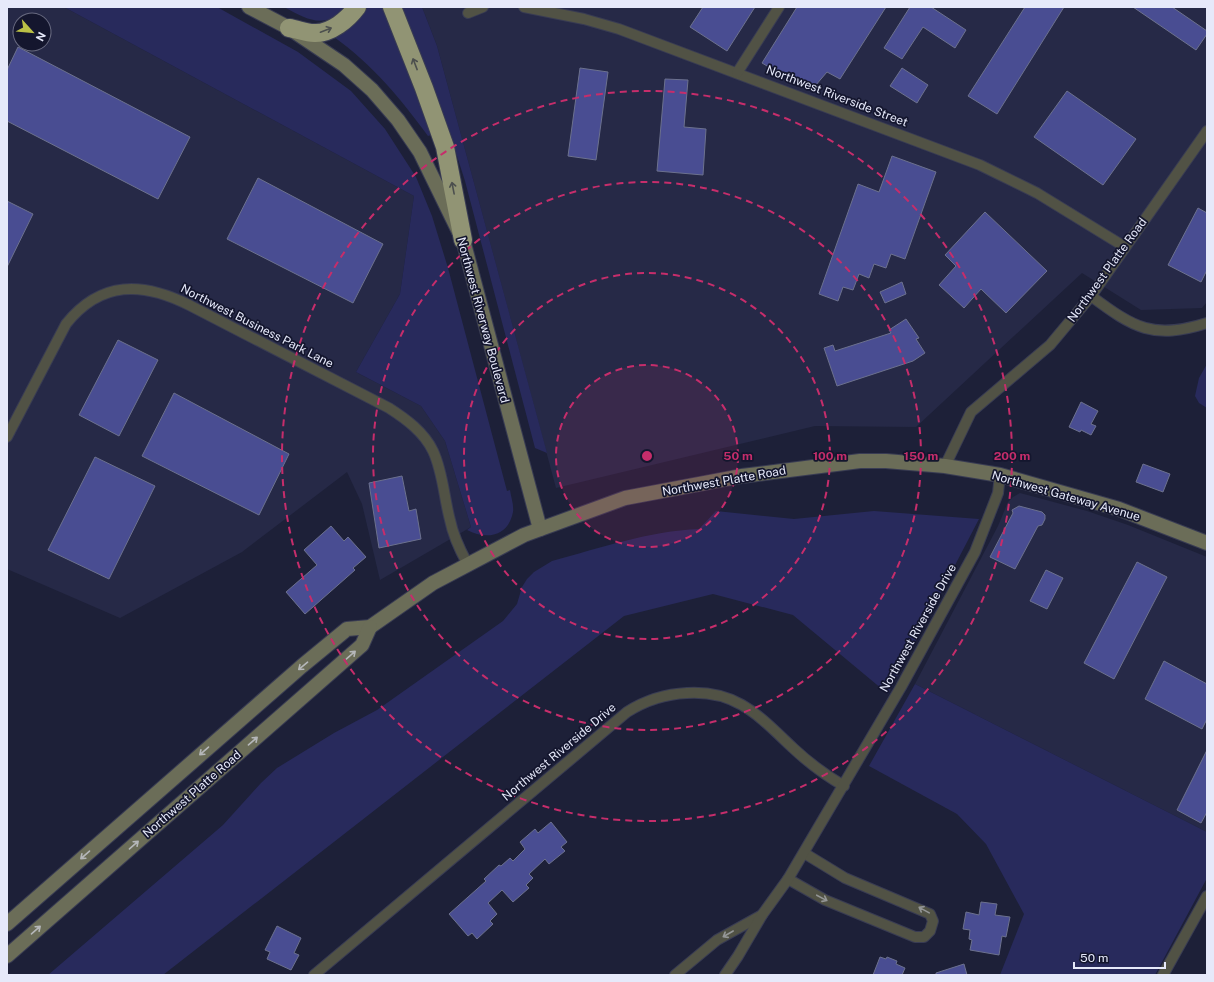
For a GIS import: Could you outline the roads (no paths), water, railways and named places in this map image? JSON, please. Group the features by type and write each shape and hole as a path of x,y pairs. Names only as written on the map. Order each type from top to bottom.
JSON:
{"highway":[{"path":"289,28 314,33 323,32 346,19 357,7"},
{"path":"392,7 424,88 445,147 463,240"}],"main road":[{"name":"Northwest Riverway Boulevard","path":"250,7 289,28 344,65 372,90 398,120 420,152 463,240 540,528"},
{"name":"Northwest Platte Road","path":"7,924 347,629 370,626 433,583 467,563 520,536 625,498 742,476 860,461 886,461 945,466"},
{"name":"Northwest Gateway Avenue","path":"945,466 1000,475 1119,509 1207,543"},
{"name":"Northwest Platte Road","path":"7,956 362,645 370,626"}],"street":[{"path":"468,13 483,7"},
{"name":"Northwest Riverside Street","path":"524,7 584,19 619,29 1005,176 1048,199 1125,247"},
{"path":"737,73 779,7"},
{"name":"Northwest Platte Road","path":"945,466 971,412 1050,345 1091,296 1207,131"},
{"name":"Northwest Business Park Lane","path":"7,437 63,330 72,316 87,303 113,291 131,288 155,291 189,305 389,408 405,419 421,433 433,450 442,479 450,522 467,563"},
{"path":"1091,296 1120,318 1140,327 1170,332 1207,323"},
{"name":"Northwest Riverside Drive","path":"725,975 762,915 788,879 844,786 975,552 998,493 1000,475"},
{"name":"Northwest Riverside Drive","path":"314,975 627,712 643,702 677,693 701,692 723,696 741,703 757,713 823,774 844,786"},
{"path":"788,879 825,900 915,937 924,937 930,931 933,921 930,914 845,878 804,853"},
{"path":"1163,975 1207,896"},
{"path":"675,975 717,940 762,915"}]}
